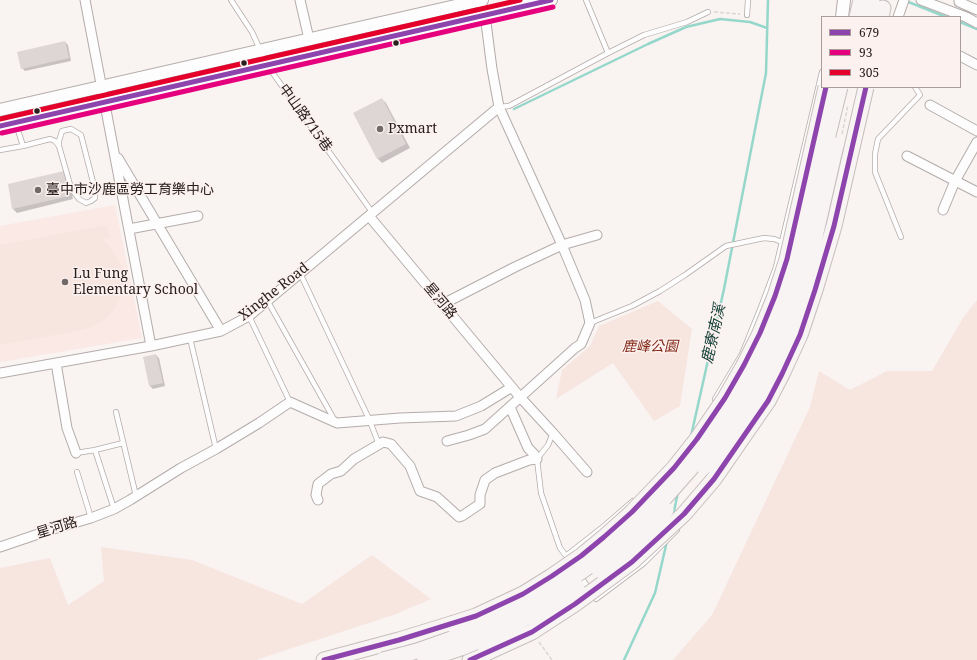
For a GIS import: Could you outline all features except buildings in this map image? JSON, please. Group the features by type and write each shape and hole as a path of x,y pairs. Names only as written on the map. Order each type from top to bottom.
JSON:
{"main road":[{"path":"857,16 861,0"},
{"path":"869,16 881,8"},
{"path":"324,660 399,640 476,616 523,594 581,556 604,537 632,512 674,468 697,440 725,398 760,333 775,296 787,259 826,88"},
{"path":"383,660 417,651 454,638 495,622 538,602 589,566 631,531 660,503 691,468 732,414 754,376 774,335 792,286 840,88"},
{"path":"425,660 500,632 554,603 604,567 640,538 694,480 731,434 763,383 783,340 803,289 850,88"},
{"path":"477,657 532,632 575,604 632,562 684,514 709,484 768,401 800,335 815,290 834,226 867,94"}],"street":[{"path":"85,0 151,346"},
{"path":"300,0 309,39"},
{"path":"0,110 479,0 485,15 492,69 499,106 562,245 585,300 590,323 581,344 485,429 447,441"},
{"path":"0,126 551,0"},
{"path":"842,16 844,0"},
{"path":"898,16 904,0"},
{"path":"922,0 966,17 977,23"},
{"path":"959,0 959,2 977,10"},
{"path":"961,57 977,65"},
{"path":"930,105 977,131"},
{"name":"Xinghe Road","path":"0,373 151,346 221,331 249,316 499,106"},
{"path":"944,210 955,181 977,142"},
{"path":"115,153 221,331"},
{"path":"907,156 977,192"},
{"name":"星河路","path":"371,214 520,397 587,472"},
{"path":"129,229 198,216"},
{"path":"443,304 515,266 562,245 597,235"},
{"path":"56,364 67,428 76,453"},
{"path":"290,402 337,423 456,416 480,406 512,387"},
{"name":"星河路","path":"0,547 91,518 114,509 181,468 260,423 290,402"},
{"path":"318,500 316,495 318,484 331,474 341,471 354,459 383,442 391,444 410,466 420,491 437,497 459,517 462,516 480,504 480,495 485,480 495,473 529,460 537,459 528,448 510,407"}],"lane":[{"name":"中山路715巷","path":"231,0 252,32 267,65 371,214"},
{"path":"586,0 608,52"},
{"path":"747,15 748,0"},
{"path":"836,16 839,7 844,0"},
{"path":"499,106 509,106 608,52 644,35 687,22 708,12"},
{"path":"712,404 742,354 776,267 821,76"},
{"path":"901,237 875,172 874,154 878,139 920,95 916,88"},
{"path":"811,320 831,253 867,94"},
{"path":"15,122 23,146"},
{"path":"0,150 23,146 50,138 59,146 71,188 79,199 86,203 91,201 95,198 95,190 81,135 71,129 62,131 59,146"},
{"path":"590,323 632,306 660,291 726,246 764,238 782,242"},
{"path":"300,272 378,442 383,442"},
{"path":"267,300 337,423"},
{"path":"249,316 290,402"},
{"path":"800,347 808,327"},
{"path":"190,337 216,449"},
{"path":"116,412 136,496"},
{"path":"553,433 548,445 537,459 541,493 560,548 596,599 644,563 684,524"},
{"path":"678,455 687,442"},
{"path":"76,453 123,443"},
{"path":"95,450 114,509"},
{"path":"77,472 91,518"},
{"path":"712,489 726,472"},
{"path":"566,555 604,526 640,495"}],"path":[{"path":"708,12 747,15"}],"shaded area":[{"name":"Lu Fung Elementary School","path":"115,205 142,338 0,362 0,226"}],"green space":[{"name":"Lu Fung Elementary School","path":"107,225 110,237 101,239 109,246 115,255 123,273 123,283 119,301 109,316 92,327 82,330 0,344 0,245"},
{"path":"977,300 977,660 673,660 712,615 810,407 819,371 850,390 887,371 932,371 963,318"},
{"name":"鹿峰公園","path":"658,301 692,329 680,406 654,421 613,363 556,399 562,370 590,346 599,326"},
{"path":"101,547 192,560 302,604 372,555 431,599 396,614 256,660 0,660 0,568 50,558 68,605 104,581"}],"waterway":[{"name":"鹿寮南溪","path":"691,436 724,289 766,73 768,0"},
{"path":"906,1 944,16"},
{"path":"514,109 686,27 720,19 750,22 767,28"},
{"path":"961,22 977,29"},
{"name":"鹿寮南溪","path":"673,516 678,492"},
{"name":"鹿寮南溪","path":"624,660 655,593 667,541"}],"transit line":[{"name":"305","path":"0,119 520,0"},
{"name":"679","path":"0,126 551,0"},
{"name":"93","path":"2,133 553,7"},
{"name":"679","path":"324,660 399,640 476,616 523,594 581,556 604,537 632,512 674,468 697,439 725,398 760,333 775,296 787,259 826,88"},
{"name":"679","path":"470,660 532,632 575,604 632,562 684,514 714,479 768,401 800,335 815,290 834,226 866,88"}],"place":[{"name":"Pxmart","path":"380,129"},
{"name":"臺中市沙鹿區勞工育樂中心","path":"38,190"},
{"name":"Lu Fung Elementary School","path":"65,282"}]}
